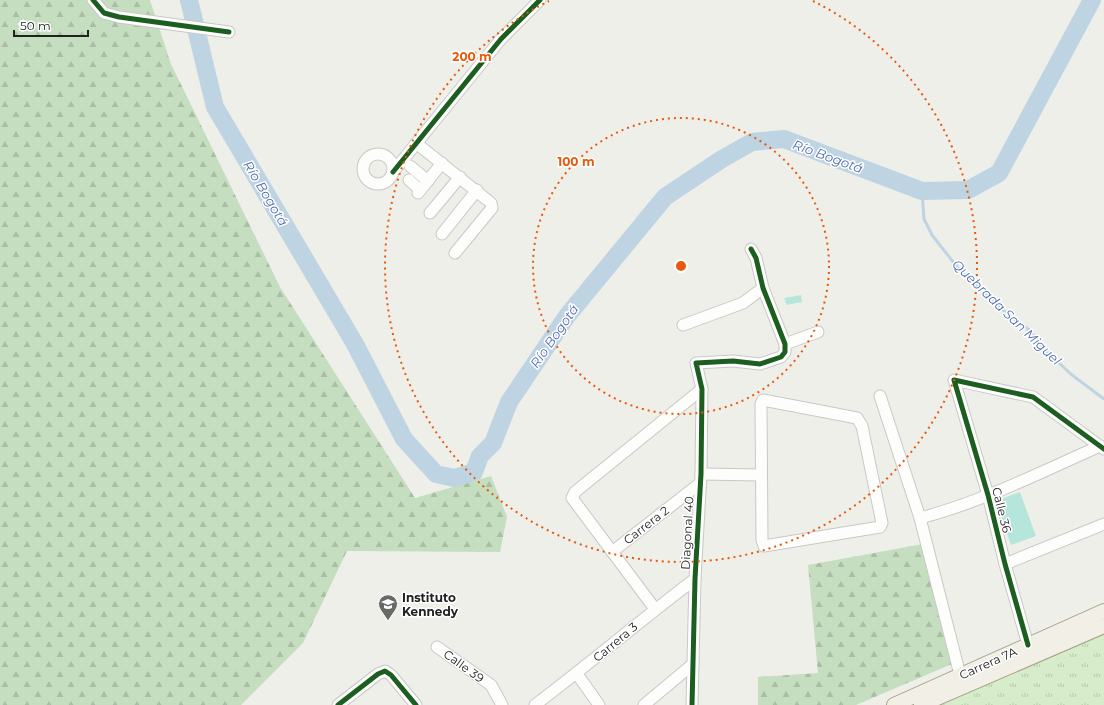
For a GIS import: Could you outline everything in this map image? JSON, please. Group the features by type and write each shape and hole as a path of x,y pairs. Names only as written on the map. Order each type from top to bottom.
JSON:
{"main road":[{"name":"Carrera 7A","path":"894,705 1104,611"},
{"name":"Carrera 7A","path":"921,705 1104,626"}],"street":[{"path":"92,0 104,13 119,17 229,32"},
{"path":"393,172 501,39 540,0"},
{"path":"416,143 477,190 491,203 492,208 455,253"},
{"path":"409,180 419,192 442,163"},
{"path":"410,166 428,181"},
{"path":"430,214 460,177"},
{"path":"442,234 477,190"},
{"path":"751,249 756,258 763,288 785,344 818,332"},
{"path":"683,325 743,303 763,288"},
{"name":"Diagonal 40","path":"692,705 702,389 696,363 733,361 760,364 781,357 785,352 785,344"},
{"name":"Calle 36","path":"1028,645 1005,564 988,495 954,380 1034,396 1102,448"},
{"path":"655,609 572,498 575,492 702,389"},
{"path":"880,396 920,518 960,675"},
{"path":"762,400 857,418 862,426 882,523 880,527 875,528 764,546 762,540 761,475 762,400"},
{"path":"920,518 939,513 988,495 1102,448"},
{"path":"700,479 761,475"},
{"name":"Carrera 2","path":"612,552 700,479"},
{"path":"1005,564 1104,524"},
{"name":"Carrera 3","path":"535,705 577,674 655,609 695,579"},
{"name":"Calle 39","path":"437,647 491,685 502,705"},
{"path":"644,705 693,664"},
{"path":"338,705 378,674 386,671 416,705"},
{"path":"577,674 599,705"}],"green space":[{"path":"0,0 150,0 171,64 280,287 415,498 491,476 507,517 500,552 347,551 303,643 241,705 0,705"},
{"path":"923,544 952,664 856,705 758,705 758,677 818,673 808,565"},
{"path":"1104,633 1104,705 931,705"}],"shaded area":[{"path":"801,295 802,302 787,305 784,298"},
{"path":"1020,492 1036,536 1011,545 995,501"}],"waterway":[{"name":"Río Bogotá","path":"189,0 215,107 355,344 404,439 436,474 454,478 474,472 480,456 493,443 509,402 567,316 665,197 722,159 752,142 784,139 922,191 968,190 999,173 1092,0"},
{"name":"Quebrada San Miguel","path":"922,191 924,219 932,235 961,272 974,282 995,304 1028,329 1048,353 1072,375 1104,399"}],"cycle path":[{"path":"93,0 104,13 119,17 229,32"},
{"path":"393,172 501,39 540,0"},
{"path":"692,705 695,579 701,474 702,389 696,363 733,361 760,364 781,357 785,352 785,344 763,288 756,258 751,249"},
{"path":"1028,645 1005,564 988,495 954,380 1033,397 1104,449"},
{"path":"338,705 378,674 385,671 391,675 416,705"}],"place":[{"name":"Instituto Kennedy","path":"388,621"}]}
